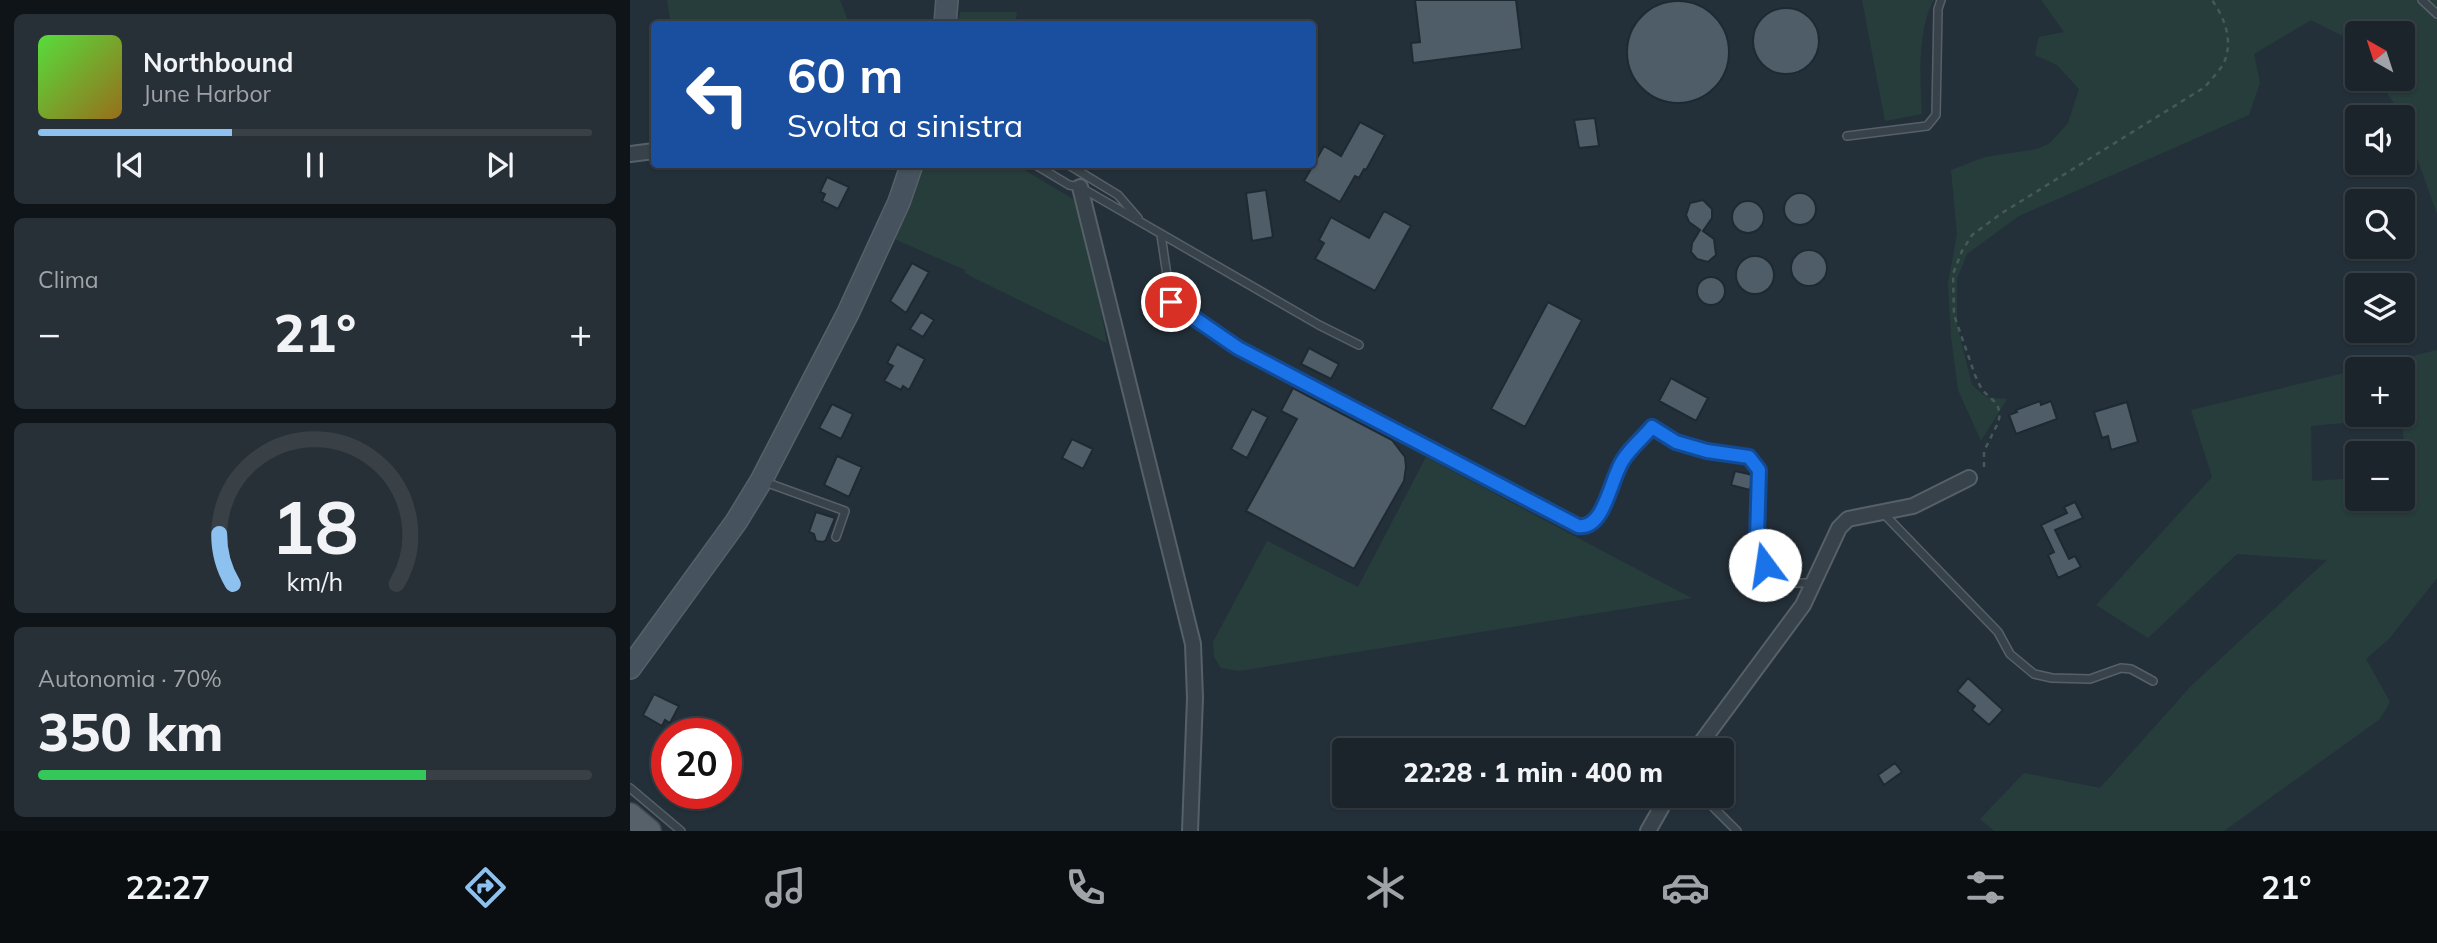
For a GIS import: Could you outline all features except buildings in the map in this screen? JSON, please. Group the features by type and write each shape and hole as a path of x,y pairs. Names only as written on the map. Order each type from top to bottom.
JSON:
{"street":[{"path":"945,21 947,0"},
{"path":"630,154 651,151"},
{"path":"630,668 736,522 761,481 848,313 899,202 911,168"},
{"path":"1080,187 1193,644 1195,698 1191,831"},
{"path":"1705,738 1804,605 1839,528 1849,519 1913,506 1969,478"},
{"path":"1647,831 1661,808"}],"lane":[{"path":"1847,136 1927,127 1936,115 1938,9 1941,0"},
{"path":"2422,0 2437,15"},
{"path":"1041,168 1069,185 1080,187 1359,345"},
{"path":"1074,168 1118,195 1143,224"},
{"path":"1161,235 1171,302 1238,348 1578,526 1585,527 1599,516 1623,459 1652,427 1676,442 1707,451 1749,457 1759,470 1757,539 1765,565 1763,575 1789,583 1813,583"},
{"path":"761,481 845,510 836,537"},
{"path":"1884,513 1998,632 2010,654 2034,674 2052,678 2090,679 2121,668 2131,669 2153,681"},
{"path":"630,788 681,831"},
{"path":"1714,808 1737,831"}],"path":[{"path":"1984,467 1984,451 2000,414 1997,404 1982,390 1975,375 1954,315 1953,274 1962,251 1972,235 2002,213 2205,88 2225,61 2229,38 2220,11 2212,0"}],"green space":[{"path":"667,0 840,0 848,21 670,21"},
{"path":"1862,0 1934,0 1922,40 1922,114 1885,121"},
{"path":"2041,0 2437,0 2437,214 2415,152 2415,105 2395,105 2385,91 2415,91 2415,21 2345,21 2345,37 2311,20 2254,54 2260,83 2249,115 2019,216 1967,254 1957,279 1957,324 1972,385 1986,397 2007,399 1981,441 1958,390 1951,336 1948,283 1957,234 1951,170 1985,157 2037,149 2050,143 2068,123 2079,89 2057,65 2035,55 2039,37 2064,32"},
{"path":"960,12 1017,12 1016,21 958,21"},
{"path":"922,168 1021,168 1081,204 1107,343 976,279 965,273 965,270 890,237"},
{"path":"2437,350 2437,578 2389,639 2366,659 2390,702 2380,719 2224,831 1994,831 1980,819 2024,773 2100,788 2191,686 2327,560 2237,554 2148,638 2096,605 2212,477 2191,410 2345,373 2345,423 2311,426 2312,481 2345,479 2345,511 2415,511 2415,441 2404,441 2403,427 2415,427 2415,357 2408,357"},
{"path":"1426,457 1692,598 1239,671 1221,668 1214,657 1213,642 1267,541 1358,587"}],"route":[{"path":"1171,302 1238,348 1578,526 1585,527 1599,516 1623,459 1652,427 1676,442 1707,451 1749,457 1759,470 1757,539 1765,565"}]}
